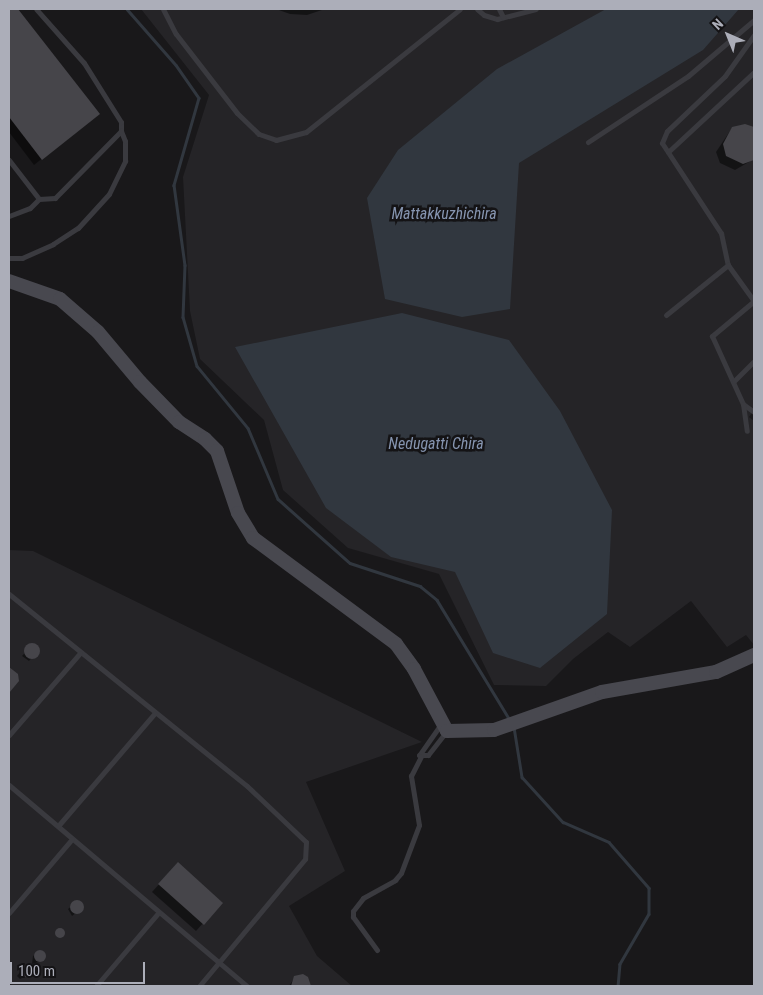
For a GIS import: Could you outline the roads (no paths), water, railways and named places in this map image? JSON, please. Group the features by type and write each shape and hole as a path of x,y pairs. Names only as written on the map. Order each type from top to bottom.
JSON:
{"main road":[{"path":"9,281 60,299 98,332 140,382 179,422 205,439 217,451 238,513 253,538 396,644 414,669 443,728 485,731 512,724 602,692 716,672 754,655"}],"lane":[{"path":"9,258 22,258 70,234 109,194 125,161 125,141 121,131 121,122 84,63 36,9"},
{"path":"163,9 176,34 236,113 260,134 276,140 306,132 460,9"},
{"path":"477,9 484,15 503,17 536,9"},
{"path":"499,9 503,17"},
{"path":"588,142 688,76 754,20"},
{"path":"747,431 743,404 712,336 754,301 728,265 721,234 662,143 667,131 724,76 754,35"},
{"path":"668,152 754,72"},
{"path":"9,216 30,208 39,199 55,198 121,131"},
{"path":"9,160 39,199"},
{"path":"666,315 728,265"},
{"path":"734,381 754,361"},
{"path":"743,404 754,412"},
{"path":"9,594 80,653 141,697 154,714 247,786 306,842 305,859 199,986"},
{"path":"9,735 80,653"},
{"path":"58,826 154,714"},
{"path":"421,756 428,755 443,728"},
{"path":"377,950 353,917 353,911 363,898 395,880 401,873 418,825 411,776 421,756 419,750 443,728"},
{"path":"9,785 247,986"},
{"path":"9,913 72,839"},
{"path":"96,986 159,912"}],"water":[{"name":"Mattakkuzhichira","path":"606,9 739,9 703,50 519,163 510,309 462,317 385,299 367,198 398,150 497,69"},
{"name":"Nedugatti Chira","path":"402,313 509,340 560,411 612,510 607,614 540,668 493,653 455,572 391,557 326,508 235,347"}],"waterway":[{"path":"127,9 176,65 199,98 174,185 185,265 183,317 197,366 248,428 278,499 350,563 420,586 437,600 510,720"},
{"path":"514,727 522,777 563,822 609,842 649,888 649,914 620,964 618,986"}]}
